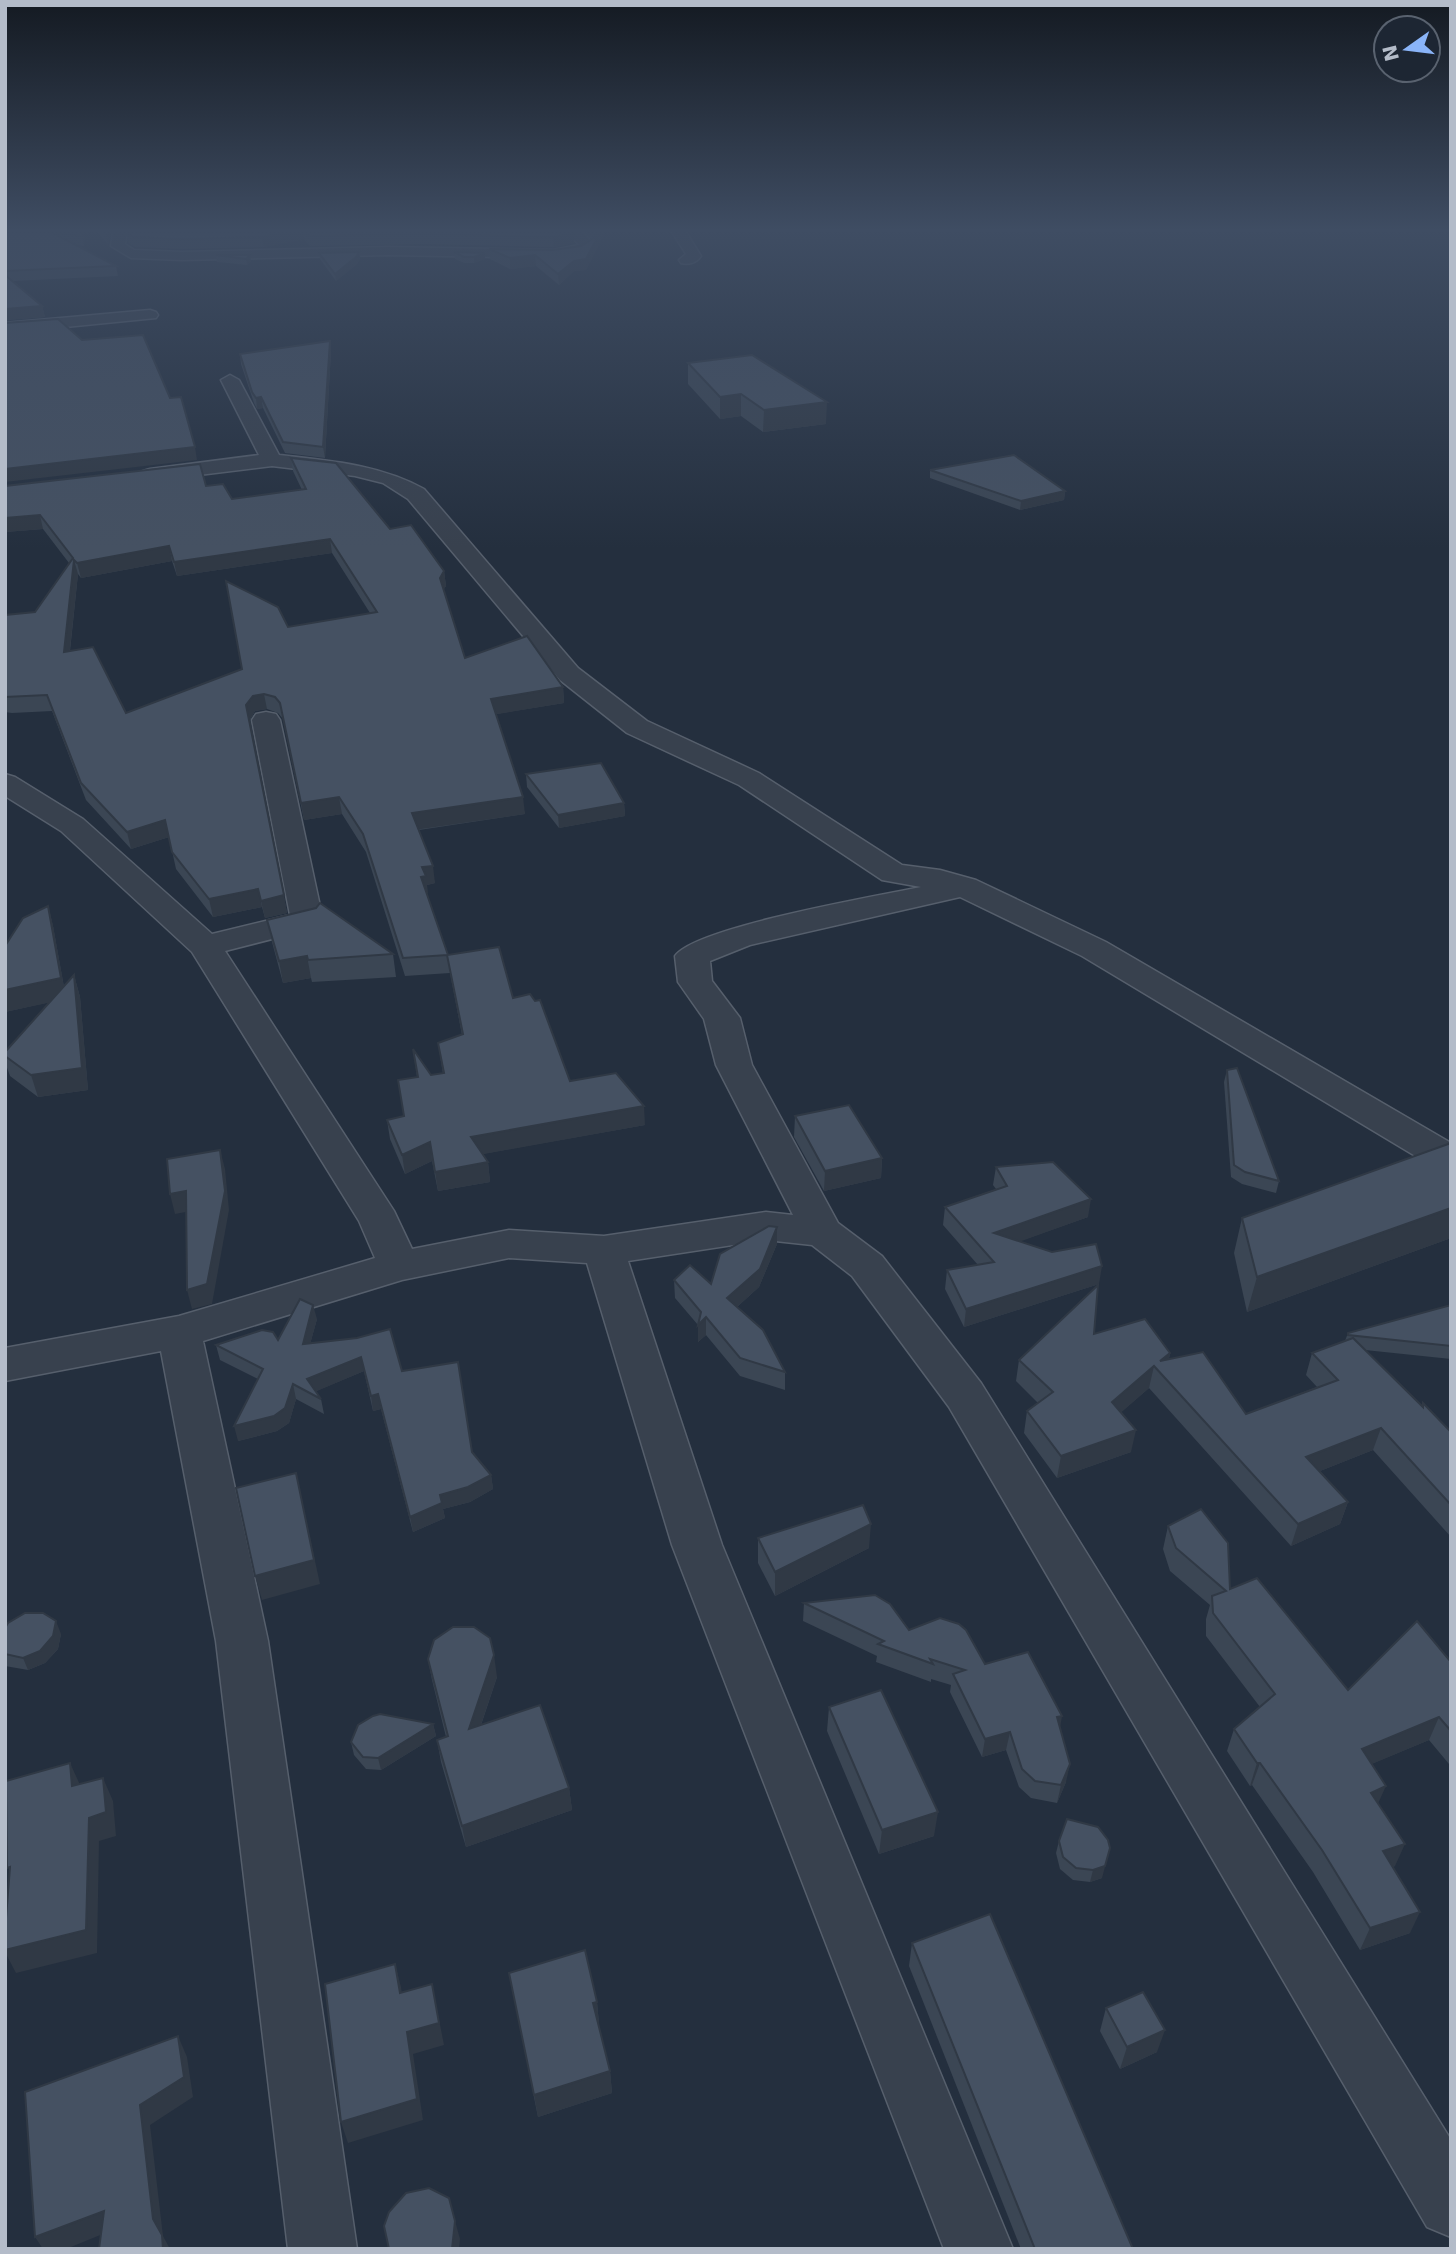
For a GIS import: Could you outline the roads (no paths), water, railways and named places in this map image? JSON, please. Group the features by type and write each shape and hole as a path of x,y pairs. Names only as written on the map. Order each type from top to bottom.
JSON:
{"street":[{"path":"230,380 272,460"},
{"path":"126,478 272,460 356,470 390,479 416,494 569,674 637,727 749,779 893,873 965,887 1094,949 1451,1160"},
{"path":"205,946 307,920 266,720"},
{"path":"5,783 72,825 205,946 379,1221 399,1266"},
{"path":"965,887 740,937 697,951 692,956 695,982 722,1018 734,1065 823,1231 867,1266 965,1395 1451,2203"},
{"path":"5,1365 179,1332 399,1266 509,1244 604,1250 766,1226 823,1231"},
{"path":"604,1250 698,1545 979,2249"},
{"path":"179,1332 242,1641 323,2249"}]}
